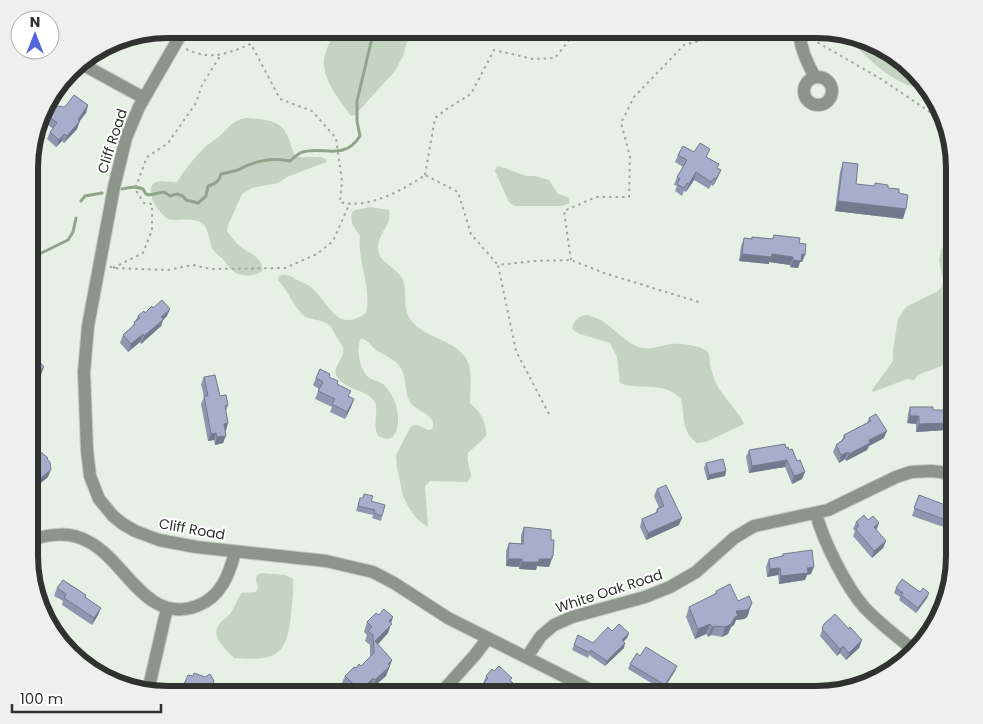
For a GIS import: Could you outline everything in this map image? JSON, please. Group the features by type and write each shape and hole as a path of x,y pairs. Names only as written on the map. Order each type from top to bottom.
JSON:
{"street":[{"name":"Cliff Road","path":"179,38 144,98 123,147 88,326 84,363 88,456 90,476 96,493 113,516 143,535 177,544 326,561 373,572 394,583 441,614 583,686"},
{"path":"800,38 805,59 815,77"},
{"path":"86,66 144,98"},
{"name":"White Oak Road","path":"527,657 544,633 563,620 645,597 670,587 700,568 734,538 754,526 816,514 835,507 906,473 931,471 945,474"},
{"path":"816,514 826,543 858,599 881,623 909,646"},
{"path":"38,538 63,534 90,542 106,554 147,597 156,604 167,608 190,608 209,599 224,584 235,552"},
{"path":"149,685 167,608"},
{"path":"446,686 488,638"}],"path":[{"path":"176,44 206,56 220,56 251,44 280,99 312,111 336,138 342,181 340,202 349,205 374,201 413,184 425,175 436,118 470,94 494,50 533,59 554,58 571,38"},
{"path":"696,38 698,42"},
{"path":"570,260 564,211 596,197 629,197 630,156 621,123 634,97 684,45 713,38"},
{"path":"812,38 881,79 930,112 932,111"},
{"path":"112,268 143,254 152,230 152,204 144,203 135,189 136,183 147,157 168,143 196,103 202,85 220,56"},
{"path":"425,175 458,192 471,234 498,265 516,351 549,414"},
{"path":"101,255 112,268 168,270 193,265 211,269 286,268 317,254 333,241 349,205"},
{"path":"498,265 570,260 702,303"}],"shaded area":[{"path":"332,38 408,38 403,56 395,71 355,115 351,116 326,75 324,67 325,55"},
{"path":"852,43 865,47 895,64 919,88 893,78"},
{"path":"246,118 270,121 280,126 287,135 296,157 321,157 327,160 287,177 278,183 252,188 242,194 227,231 239,245 261,263 262,271 248,276 233,271 214,251 202,223 188,219 168,219 157,208 151,192 151,187 156,182 177,182 206,146 220,136 234,122"},
{"path":"497,166 526,176 535,176 549,180 558,194 568,197 570,203 562,206 514,206 509,202 495,171"},
{"path":"370,207 389,210 389,220 378,244 378,249 381,258 402,278 405,288 406,309 410,319 416,326 451,345 465,356 470,369 470,403 480,414 485,426 486,436 468,453 471,477 467,482 430,481 425,486 428,527 417,519 403,496 396,455 411,426 417,425 428,430 432,429 433,424 430,417 410,402 401,368 393,360 361,338 359,352 360,362 364,371 368,377 387,388 397,410 398,422 396,431 392,438 386,439 378,436 376,431 376,406 372,398 345,385 337,377 336,370 343,349 330,326 327,323 308,318 302,314 278,280 279,276 286,275 308,285 334,314 341,318 348,320 356,319 366,313 367,293 360,236 353,225 352,212"},
{"path":"945,247 945,364 918,375 914,380 907,379 873,392 872,390 893,361 898,319 906,307 941,288 943,281 939,260 941,249"},
{"path":"38,261 41,269 38,281"},
{"path":"586,315 601,320 638,347 651,348 681,344 702,348 708,353 710,365 722,394 741,417 744,424 706,442 697,443 688,434 684,424 681,399 666,389 620,383 617,357 610,343 580,334 572,329 576,319"},
{"path":"262,573 285,575 293,579 291,614 286,639 282,648 269,657 234,658 219,642 216,632 217,627 230,614 242,593 256,592 258,589 257,575"}],"building":[{"path":"74,95 88,105 78,120 80,121 67,136 64,134 59,140 50,132 57,123 49,116 58,106 65,107"},
{"path":"700,143 710,149 706,157 719,164 717,168 721,170 716,179 714,178 711,182 696,172 689,184 687,183 684,188 677,184 680,179 677,177 687,160 678,155 683,146 694,152"},
{"path":"843,162 858,164 856,184 875,186 875,183 888,185 888,188 899,189 899,193 908,195 906,209 838,201"},
{"path":"774,235 800,238 799,243 806,244 805,255 802,254 801,261 793,260 793,257 772,254 771,257 742,254 744,238 773,239"},
{"path":"162,300 170,309 161,317 164,319 131,344 123,335 140,318 138,316 144,311 145,313 152,306 153,308"},
{"path":"38,360 44,367 38,372"},
{"path":"320,369 330,374 329,377 338,381 337,384 351,391 348,396 354,399 347,412 332,404 335,399 318,391 323,382 316,378"},
{"path":"215,375 220,396 226,395 228,405 225,406 228,423 224,424 226,436 217,437 216,433 211,434 204,396 208,396 204,377"},
{"path":"910,407 933,407 933,410 945,410 945,423 919,424 919,416 910,416"},
{"path":"876,414 887,431 869,440 870,443 849,454 848,452 841,455 836,445 845,438 844,435 871,421 869,418"},
{"path":"785,444 786,448 792,449 797,461 800,460 805,472 794,476 787,460 752,466 749,450"},
{"path":"38,450 48,458 51,470 38,480"},
{"path":"723,459 726,471 709,475 706,463"},
{"path":"666,485 682,518 648,533 642,519 658,512 657,509 664,506 657,489"},
{"path":"364,494 373,496 371,501 385,505 382,516 374,513 375,510 358,506 360,498 363,498"},
{"path":"919,495 945,505 945,520 914,508"},
{"path":"864,515 868,520 873,516 879,523 874,527 886,541 874,551 856,529 859,525 856,522"},
{"path":"524,527 551,530 551,540 554,540 552,559 539,559 539,562 522,562 522,559 508,559 509,543 523,544"},
{"path":"812,550 814,567 807,568 808,573 781,576 780,568 770,569 769,559 783,556 783,554"},
{"path":"902,579 920,592 923,588 929,593 918,608 901,595 903,593 896,588"},
{"path":"63,580 86,595 85,597 101,608 94,618 64,598 66,594 57,588"},
{"path":"730,584 738,601 749,596 752,603 750,607 747,610 736,611 738,616 735,617 731,624 725,627 712,627 710,624 698,629 689,607"},
{"path":"384,609 393,617 389,621 392,624 375,641 392,660 388,664 390,666 375,680 373,678 366,686 356,686 345,676 354,667 356,668 359,664 361,666 374,653 373,635 368,631 372,627 367,622 376,613 379,615"},
{"path":"835,614 862,640 849,653 843,646 840,649 822,629 824,624"},
{"path":"619,624 629,633 622,640 625,643 607,661 591,650 590,653 574,645 578,635 593,643 608,627 612,631"},
{"path":"646,647 677,666 665,685 630,664 637,653 640,656"},
{"path":"499,666 512,678 510,680 516,686 485,686 483,684 488,678 486,676 492,669 494,671"},
{"path":"194,673 205,677 210,674 214,681 213,685 216,686 188,686 184,684 188,675 193,676"}],"waterway":[{"path":"122,189 138,187 149,195 164,192 170,196 177,194 183,196 186,200 198,203 206,196 208,186 216,182 221,174 236,171 264,160 290,161 300,153 308,151 339,151 346,149 360,136 357,121 357,101 372,38"},
{"path":"81,201 85,196 102,193"},
{"path":"38,255 68,240 73,232 76,218"}]}
